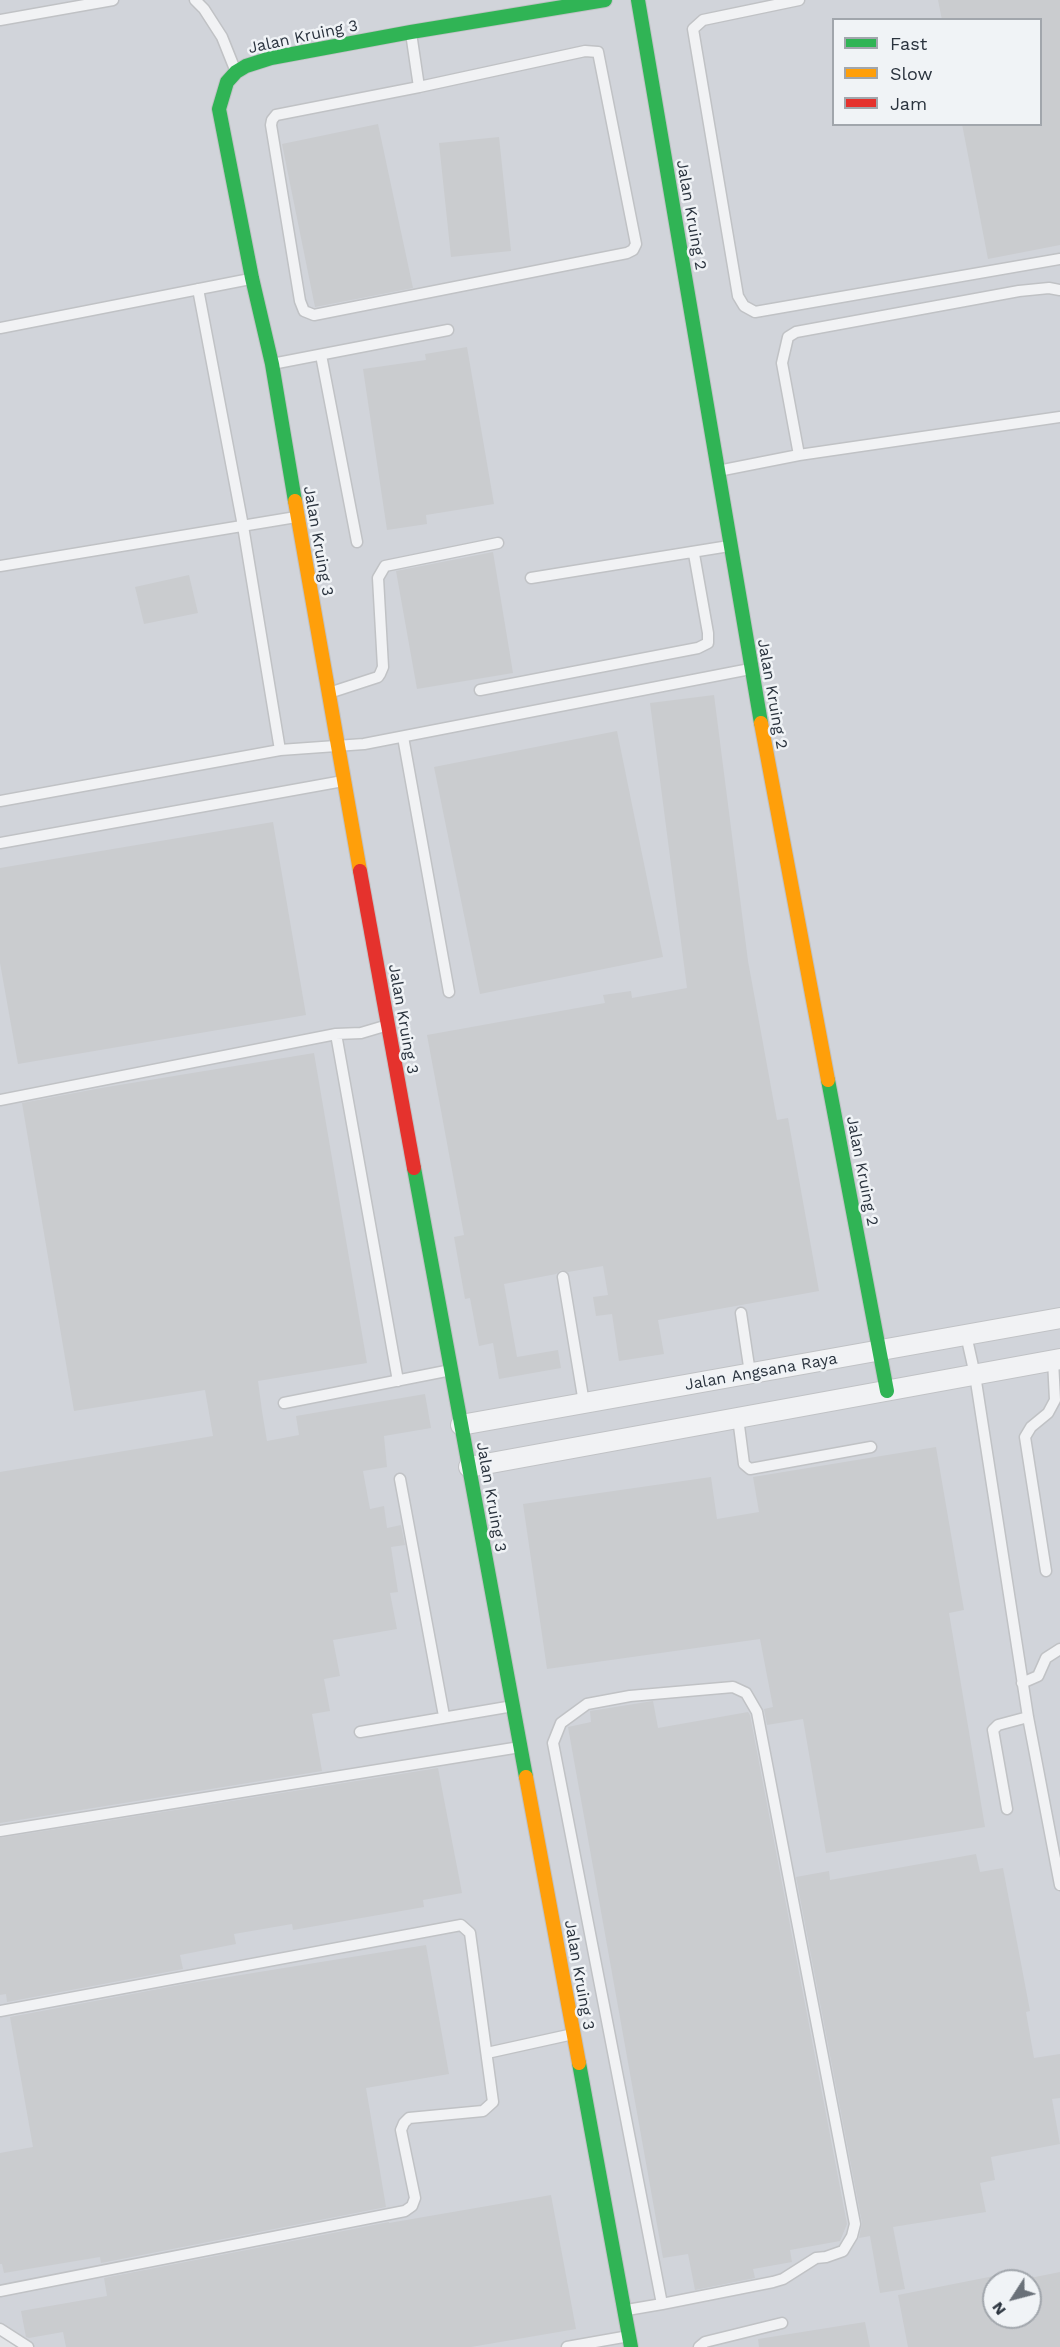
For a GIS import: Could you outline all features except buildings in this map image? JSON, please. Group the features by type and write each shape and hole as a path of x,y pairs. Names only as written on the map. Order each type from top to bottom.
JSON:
{"street":[{"name":"Jalan Kruing 3","path":"605,0 271,58 246,66 236,72 227,82 219,109 252,278 272,364 343,781 630,2342"},
{"name":"Jalan Kruing 2","path":"638,0 751,669 887,1391"},
{"name":"Jalan Angsana Raya","path":"461,1425 1060,1318"},
{"path":"469,1467 1057,1360"}],"lane":[{"path":"0,20 113,0"},
{"path":"195,0 204,9 222,37 236,72"},
{"path":"799,0 703,20 693,29 738,296 744,306 754,312 1060,259"},
{"path":"411,32 419,87"},
{"path":"585,51 598,52 636,244 633,250 615,256 314,315 304,310 300,301 271,126 272,120 276,115 419,87 585,51"},
{"path":"0,328 252,278"},
{"path":"799,455 782,363 788,337 796,332 1020,291 1049,288 1060,290"},
{"path":"198,289 243,526 280,750"},
{"path":"272,364 448,330"},
{"path":"321,355 357,542"},
{"path":"717,471 799,455 1060,417"},
{"path":"0,566 297,517"},
{"path":"328,694 378,677 380,674 382,667 378,578 385,566 498,543"},
{"path":"531,578 694,554 730,546"},
{"path":"480,690 698,648 708,643 694,554"},
{"path":"0,801 280,750 337,747 403,737 751,669"},
{"path":"403,737 449,992"},
{"path":"0,843 343,781"},
{"path":"0,1100 336,1035 361,1033 388,1025"},
{"path":"336,1035 398,1381"},
{"path":"563,1277 584,1403"},
{"path":"741,1313 750,1373"},
{"path":"966,1335 975,1375 1028,1717 1055,1838 1060,1886"},
{"path":"1046,1570 1025,1437 1031,1427 1048,1413 1057,1399 1057,1360"},
{"path":"284,1403 451,1370"},
{"path":"738,1418 744,1464 750,1469 871,1447"},
{"path":"400,1479 444,1716"},
{"path":"1023,1683 1038,1676 1046,1658 1060,1648"},
{"path":"624,2311 662,2304 783,2279 816,2258 843,2251 852,2236 855,2224 757,1712 746,1693 733,1687 630,1696 587,1704 561,1723 553,1743 662,2304"},
{"path":"360,1731 513,1706"},
{"path":"1007,1809 993,1730 998,1725 1028,1717"},
{"path":"0,1831 521,1747"},
{"path":"0,2011 461,1924 470,1933 493,2102 483,2111 409,2118 404,2123 401,2130 415,2198 412,2206 405,2211 0,2290"},
{"path":"487,2053 573,2034"},
{"path":"699,2347 705,2342 782,2323"},
{"path":"0,2329 28,2347"},
{"path":"567,2347 630,2342"}],"shaded area":[{"path":"0,0 1060,0 1060,2347 24,2347 0,2330"}],"traffic: fast":[{"path":"295,501 272,364 252,278 219,109 227,82 236,72 246,66 271,58 605,0"},
{"path":"638,0 761,723"},
{"path":"828,1080 887,1391"},
{"path":"414,1168 526,1777"},
{"path":"579,2063 631,2347"}],"traffic: slow":[{"path":"295,501 360,871"},
{"path":"761,723 828,1080"},
{"path":"526,1777 579,2063"}],"traffic: jam":[{"path":"360,871 414,1168"}]}
